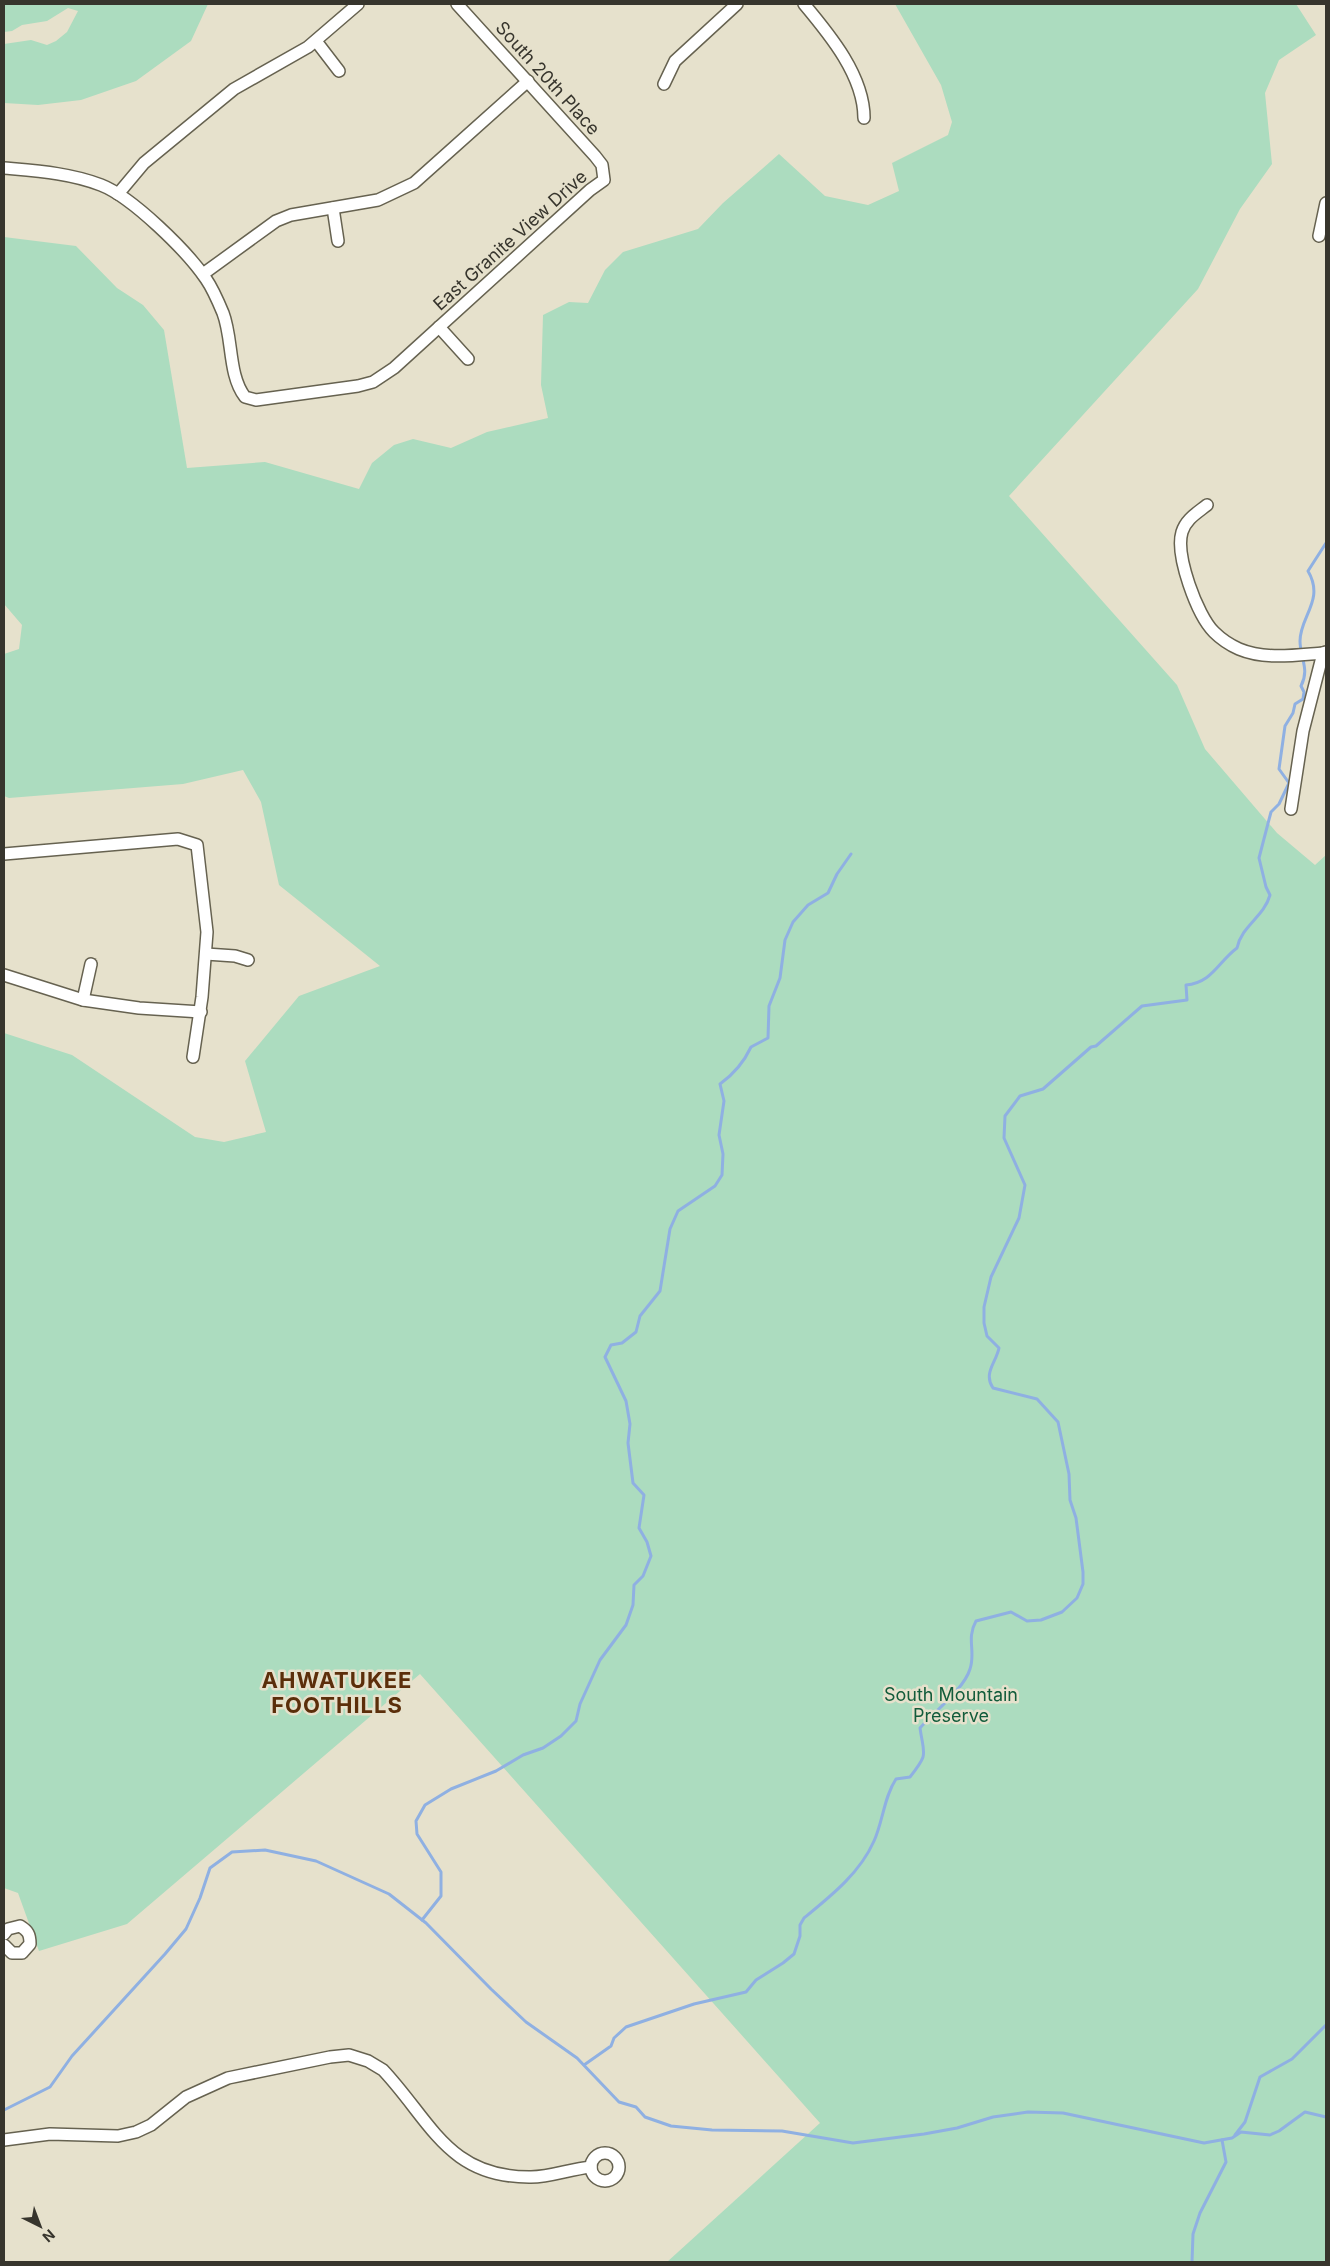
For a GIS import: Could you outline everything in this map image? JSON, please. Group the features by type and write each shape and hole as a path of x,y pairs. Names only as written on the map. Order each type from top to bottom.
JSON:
{"street":[{"path":"118,194 144,163 234,89 316,42 358,4"},
{"name":"South 20th Place","path":"457,4 595,156 602,165 604,180"},
{"path":"664,84 675,61 737,4"},
{"path":"804,4 824,27 853,76 864,103 864,118"},
{"path":"316,42 339,71"},
{"path":"4,168 60,173 100,184 118,194 156,226 203,274 276,221 291,215 378,200 414,183 528,81"},
{"name":"East Granite View Drive","path":"203,274 223,314 238,388 245,397 256,400 373,382 394,368 590,190 604,180"},
{"path":"1319,236 1326,203"},
{"path":"333,208 338,241"},
{"name":"East Granite View Drive","path":"439,327 468,360"},
{"path":"1207,504 1187,520 1181,533 1180,553 1200,612 1210,627 1234,646 1265,656 1325,652 1303,732 1291,809"},
{"path":"4,854 178,839 197,845 206,932 206,954 201,1012 193,1057"},
{"path":"206,954 235,956 248,960"},
{"path":"82,1000 91,964"},
{"path":"4,975 82,1000 139,1008 201,1012"},
{"path":"4,1934 8,1929 20,1926 30,1936 30,1944 22,1953 12,1953 4,1945"},
{"path":"4,2140 50,2134 118,2136 127,2134 151,2125 186,2097 228,2078 330,2057 349,2056 368,2060 383,2070 452,2152 487,2172 506,2176 532,2177 591,2167"}],"green space":[{"path":"4,4 208,4 191,41 136,81 81,100 38,105 4,103 4,44 31,40 47,45 56,41 67,32 78,11 68,8 47,21 22,25 12,31 4,32"},
{"name":"South Mountain Preserve","path":"895,4 1296,4 1316,35 1279,60 1265,93 1272,164 1240,209 1198,289 1009,496 1177,685 1205,749 1277,833 1315,865 1326,855 1326,2262 667,2262 820,2123 420,1674 127,1924 39,1951 18,1893 4,1888 4,1033 72,1055 195,1137 224,1142 266,1132 245,1061 299,996 380,966 279,885 261,802 243,770 183,784 9,798 4,796 4,654 19,649 22,625 4,604 4,237 76,246 117,288 143,305 164,330 187,468 265,462 359,489 372,463 394,445 413,439 451,448 487,432 548,418 541,385 543,315 569,302 588,303 605,270 623,252 698,229 723,203 779,154 825,196 868,205 899,191 892,163 948,135 952,122 941,85"}],"waterway":[{"path":"584,2065 611,2046 614,2038 626,2027 694,2004 746,1992 756,1980 794,1954 800,1936 800,1925 804,1918 853,1874 874,1841 889,1793 896,1779 910,1777 923,1758 924,1749 920,1728 967,1677 972,1663 971,1639 976,1621 1011,1612 1027,1621 1041,1620 1062,1612 1077,1598 1083,1584 1083,1572 1076,1518 1070,1500 1069,1474 1058,1422 1037,1399 993,1388 989,1378 999,1348 987,1336 984,1323 984,1307 991,1277 1019,1218 1025,1185 1004,1138 1005,1116 1020,1096 1043,1089 1142,1006 1187,1000 1186,985 1209,976 1237,948 1243,933 1267,903 1270,895 1266,887 1259,858 1271,812 1279,804 1289,783 1279,769 1285,726 1293,713 1295,704 1303,699 1304,692 1301,686 1304,680 1305,669 1300,641 1314,591 1313,581 1308,571 1326,543"},
{"path":"422,1920 441,1896 441,1872 417,1834 416,1821 425,1805 451,1789 496,1771 523,1755 543,1748 561,1736 576,1721 580,1704 600,1660 626,1625 633,1605 634,1585 643,1576 651,1556 647,1542 639,1528 644,1495 633,1483 628,1443 630,1424 626,1401 605,1357 611,1345 622,1343 636,1332 640,1316 660,1291 670,1229 678,1211 715,1186 722,1175 723,1154 719,1135 724,1101 720,1084 738,1067 751,1047 768,1038 769,1006 780,978 785,940 793,922 808,905 828,893 837,874 851,854"},
{"path":"4,2110 50,2087 72,2056 165,1954 186,1929 200,1898 210,1868 232,1852 265,1850 316,1861 389,1894 426,1923 526,2022 577,2058 619,2102 636,2107 645,2117 671,2126 712,2130 782,2131 853,2143 957,2128 993,2117 1028,2112 1063,2113 1204,2143 1232,2138 1241,2132 1270,2135 1279,2131 1305,2112 1326,2117"},
{"path":"1235,2135 1245,2122 1260,2077 1292,2059 1326,2025"},
{"path":"1192,2262 1193,2234 1200,2213 1226,2162 1222,2140"}],"district":[{"name":"AHWATUKEE FOOTHILLS","path":"337,1692"}]}
